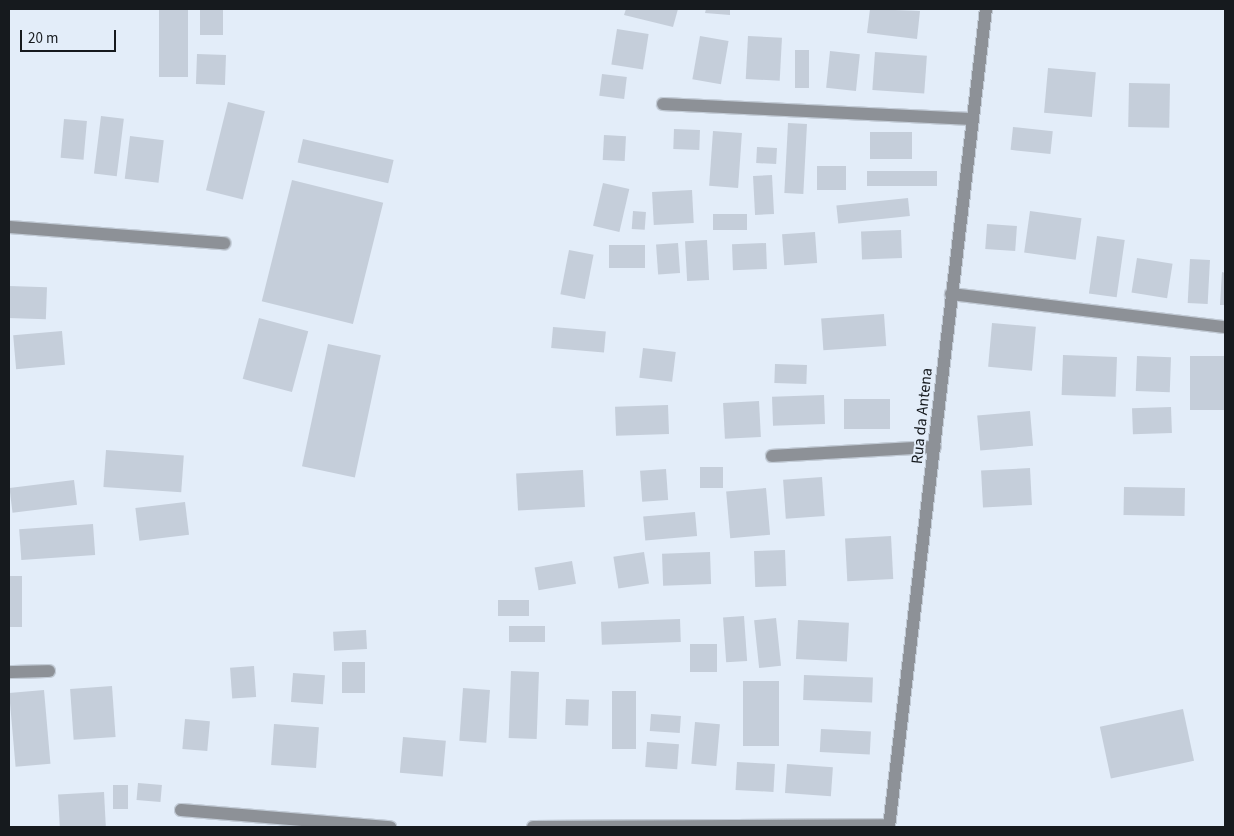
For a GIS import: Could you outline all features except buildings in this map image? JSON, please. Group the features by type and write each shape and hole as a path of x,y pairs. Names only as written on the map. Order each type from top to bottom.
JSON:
{"street":[{"name":"Rua da Antena","path":"889,826 935,447 970,119 986,9"},
{"path":"663,104 970,119"},
{"path":"9,227 224,243"},
{"path":"951,294 1225,327"},
{"path":"772,456 935,447"},
{"path":"9,672 49,671"},
{"path":"181,810 390,827"},
{"path":"533,827 889,826"}]}
